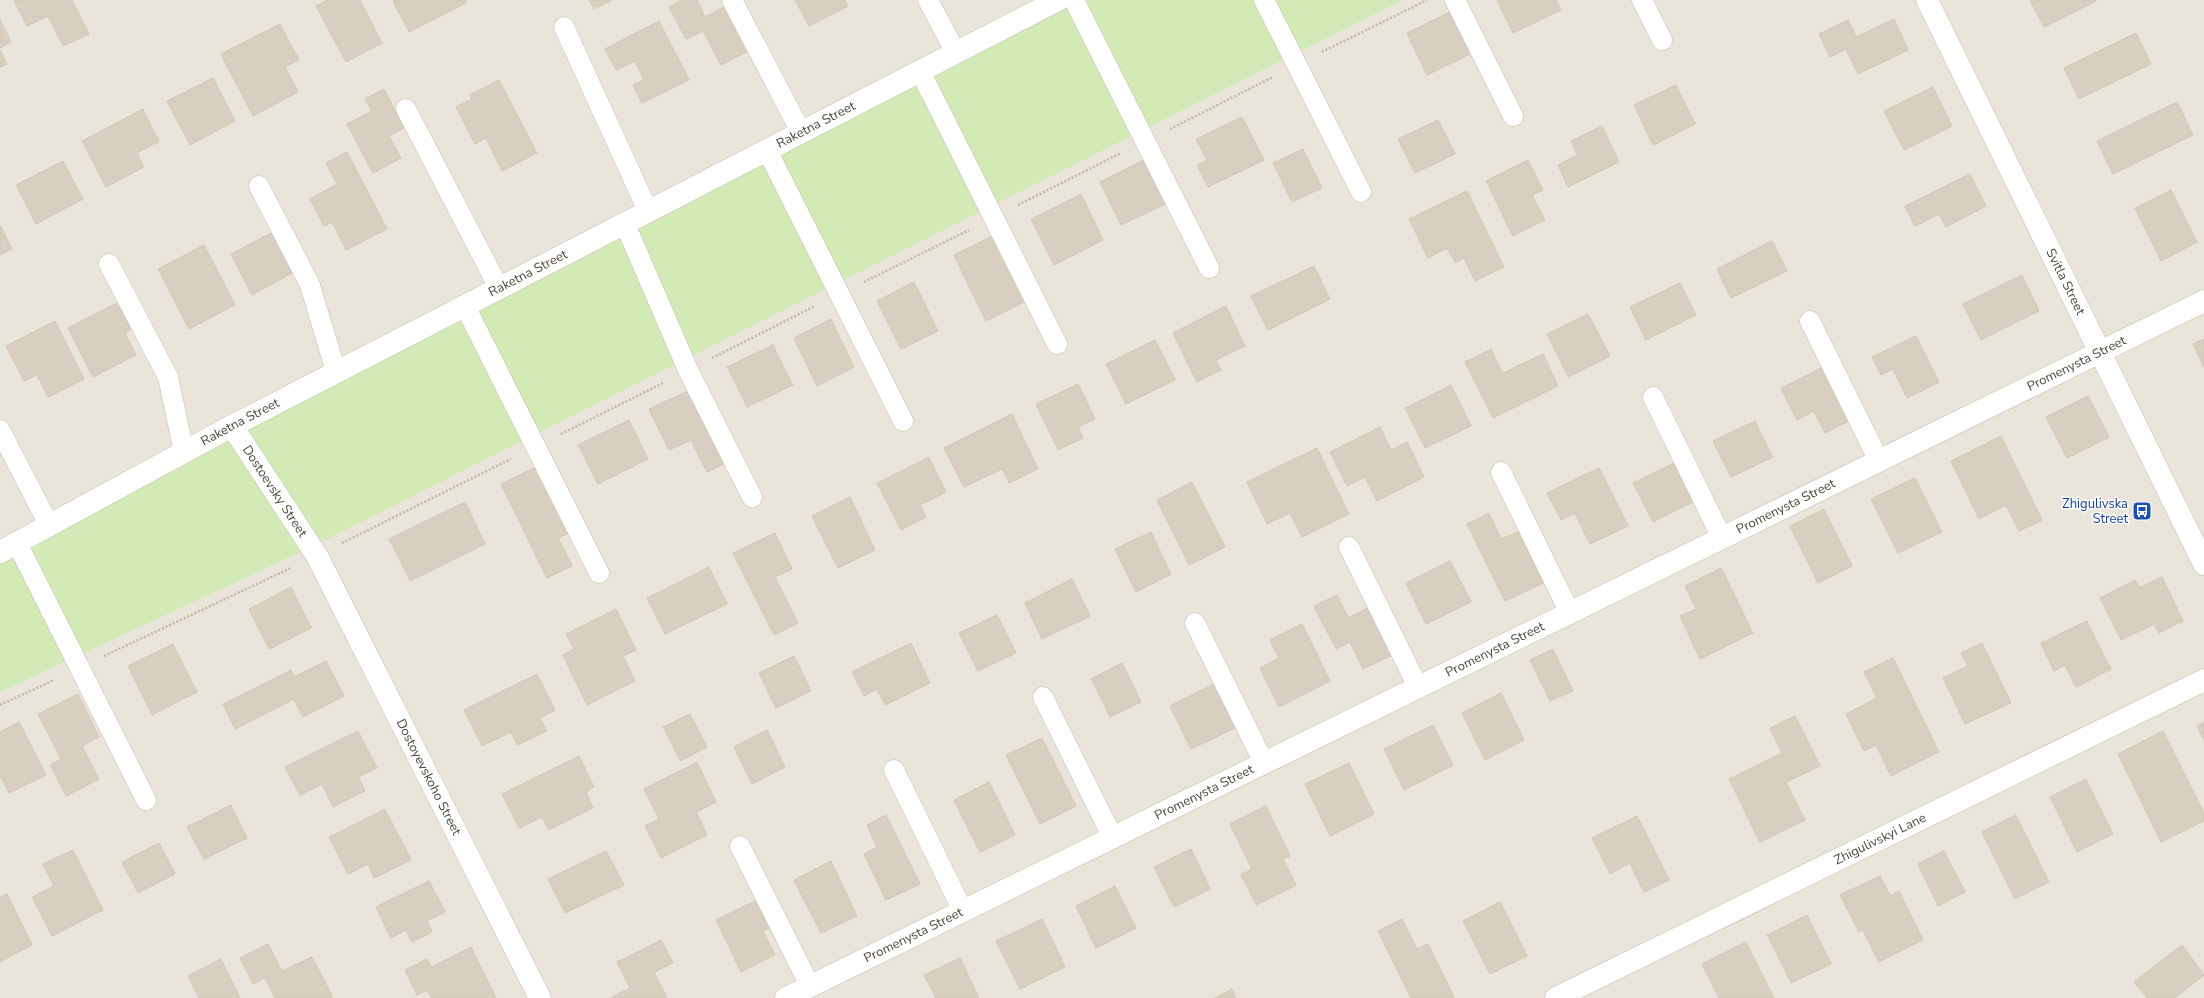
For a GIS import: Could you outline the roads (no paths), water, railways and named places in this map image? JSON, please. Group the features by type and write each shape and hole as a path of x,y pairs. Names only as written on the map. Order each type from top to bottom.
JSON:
{"street":[{"name":"Raketna Street","path":"9,547 232,426 1058,0"},
{"name":"Svitla Street","path":"1927,0 2204,564"},
{"name":"Promenysta Street","path":"786,998 2204,301"},
{"name":"Dostoevsky Street","path":"232,426 317,556"},
{"name":"Dostoyevskoho Street","path":"317,556 540,998"},
{"name":"Zhigulivskyi Lane","path":"1556,998 2204,680"}],"lane":[{"path":"732,0 802,132"},
{"path":"928,0 956,53"},
{"path":"1074,0 1209,268"},
{"path":"1264,0 1361,192"},
{"path":"1455,0 1513,116"},
{"path":"1642,0 1662,40"},
{"path":"564,27 648,211"},
{"path":"920,71 1057,344"},
{"path":"406,109 499,288"},
{"path":"768,150 903,421"},
{"path":"259,186 310,285 336,372"},
{"path":"624,224 688,370 752,497"},
{"path":"109,264 168,377 184,452"},
{"path":"465,306 599,573"},
{"path":"1810,321 1879,461"},
{"path":"1653,397 1722,538"},
{"path":"0,430 50,525"},
{"path":"1501,472 1570,613"},
{"path":"9,547 80,667 146,800"},
{"path":"1349,547 1418,687"},
{"path":"1195,623 1264,763"},
{"path":"1043,697 1113,838"},
{"path":"894,770 963,911"},
{"path":"740,846 810,986"}],"place":[{"name":"Zhigulivska Street","path":"2142,511"}]}
